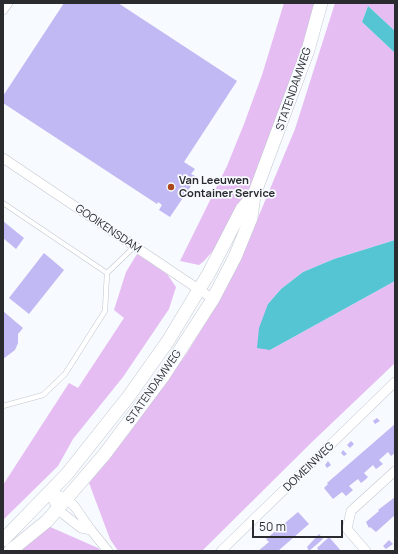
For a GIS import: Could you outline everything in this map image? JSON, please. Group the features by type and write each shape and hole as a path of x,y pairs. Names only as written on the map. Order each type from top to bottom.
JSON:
{"main road":[{"name":"STATENDAMWEG","path":"10,551 47,521 104,455 164,375 213,299 236,257 251,218 254,195 308,50 321,3"},
{"name":"STATENDAMWEG","path":"3,540 50,492 95,441 129,396 168,341 199,290 242,209 254,195"}],"street":[{"path":"3,10 8,3"},
{"name":"GOOIKENSDAM","path":"3,158 213,299"},
{"name":"DOMEINWEG","path":"221,551 293,483 395,382"},
{"path":"366,551 347,528 351,511 395,471"},
{"path":"50,492 66,499 86,521 91,530 108,551"},
{"path":"50,492 57,509 81,528 91,530"}],"lane":[{"path":"3,203 107,273"},
{"path":"3,406 43,395 65,374 105,311 107,273 134,247"}],"shaded area":[{"path":"284,3 316,3 305,41 251,188 226,236 204,261 199,265 180,261 227,166 244,124 262,75"},
{"path":"335,3 395,3 395,31 368,6 362,22 395,53 395,240 334,259 303,272 281,289 268,304 270,350 395,281 395,363 313,441 202,551 118,551 110,539 89,483 130,432 187,353 214,309 242,256 295,129"},
{"path":"137,254 167,274 176,287 169,309 123,377 73,439 58,466 3,520 3,485 69,383 78,388 124,318 114,310 126,272"},
{"path":"48,526 98,548 101,551 17,551"}],"water":[{"path":"368,6 395,31 395,53 362,22"},
{"path":"395,240 395,281 270,350 257,348 259,328 268,304 281,289 303,272 334,259"}],"building":[{"path":"64,3 118,3 237,81 184,162 195,169 191,174 197,177 170,217 159,210 162,205 158,202 157,204 3,103 3,96"},
{"path":"3,221 24,238 16,249 3,238"},
{"path":"44,253 64,270 29,314 9,298"},
{"path":"3,311 23,328 18,334 18,343 15,350 3,359"},
{"path":"377,418 380,421 375,424 373,421"},
{"path":"395,424 395,453 391,456 388,452 379,460 383,464 376,469 373,465 364,473 368,477 365,480 361,483 358,479 349,486 353,490 346,496 342,492 333,499 324,488 328,484 327,483"},
{"path":"351,441 354,444 350,448 347,445"},
{"path":"343,450 347,454 344,456 341,453"},
{"path":"328,461 331,465 327,468 325,465"},
{"path":"395,497 395,515 376,532 370,527 369,528 366,522 379,511 378,510"},
{"path":"298,512 309,524 278,551 258,551 269,542 266,539"},
{"path":"319,534 323,539 309,551 307,547"},
{"path":"329,537 341,551 319,551 317,548"},
{"path":"389,540 393,544 386,549 383,546"}],"place":[{"name":"Van Leeuwen Container Service","path":"171,187"}]}
